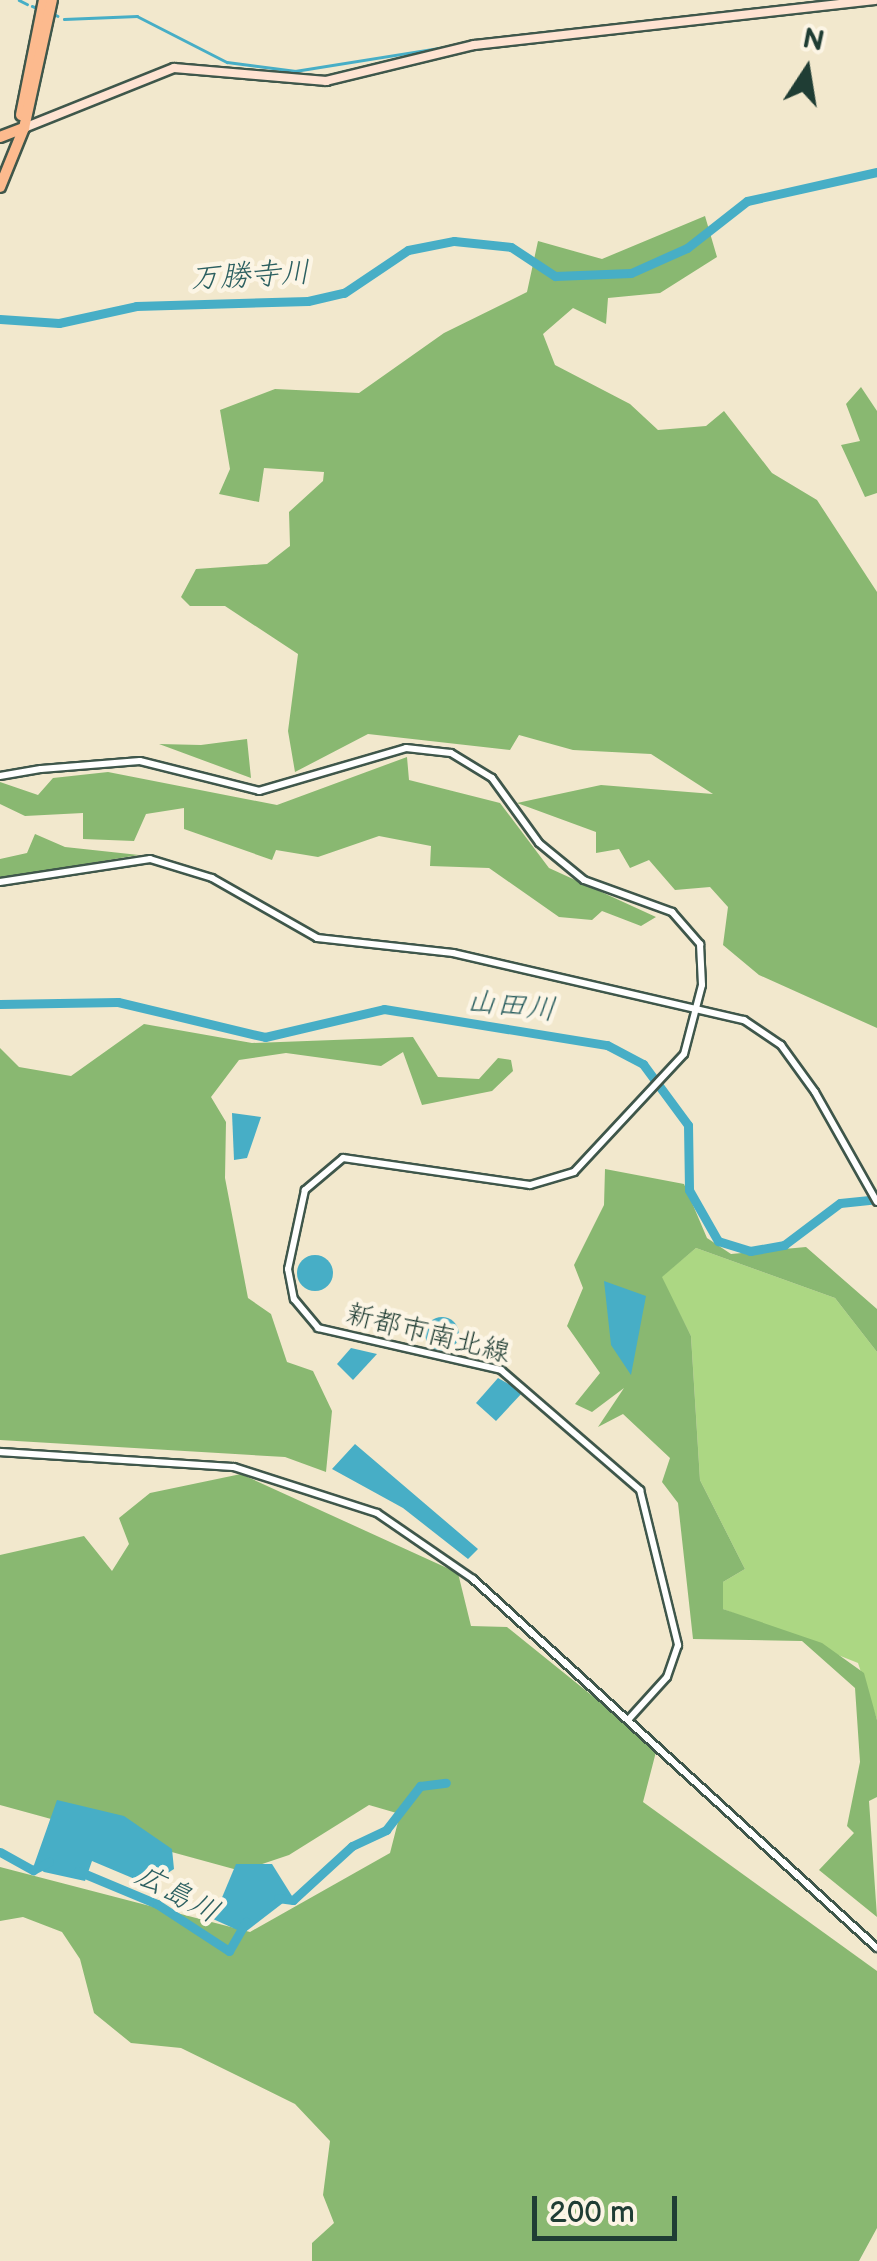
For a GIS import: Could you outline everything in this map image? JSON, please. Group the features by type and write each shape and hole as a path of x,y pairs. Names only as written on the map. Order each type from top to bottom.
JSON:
{"main road":[{"path":"0,172 20,129 44,0"},
{"path":"0,187 20,129 52,0"},
{"path":"0,137 174,68 326,81 474,45 875,0"}],"street":[{"name":"新都市南北線","path":"41,769 140,762 259,791 406,748 450,754 492,778 540,843 584,880 688,926 704,961 697,1009 670,1076 554,1184 371,1156 332,1162 301,1199 288,1269 294,1299 318,1328 502,1370 640,1490 678,1644 667,1677 628,1720"},
{"path":"0,776 41,769 60,761"},
{"path":"0,882 150,859 212,878 317,938 454,953 744,1020 781,1045 875,1199"},
{"path":"0,1452 234,1467 351,1501 448,1559 877,1948"}],"green space":[{"path":"705,216 717,257 660,293 608,298 606,324 573,308 543,334 555,365 630,404 658,430 706,426 724,411 772,473 817,500 877,592 877,1028 759,975 723,945 728,907 710,887 675,890 649,860 630,868 619,849 596,853 596,832 517,803 601,785 713,794 651,754 573,750 519,735 510,750 368,734 295,772 288,731 298,654 225,606 190,606 181,597 196,569 267,564 290,546 289,512 323,481 324,472 264,468 259,502 219,494 230,469 220,410 275,389 359,393 444,333 527,292 538,241 602,259"},
{"path":"861,387 877,411 877,493 865,497 841,445 860,441 846,404"},
{"path":"247,739 251,778 159,744 201,745"},
{"path":"407,757 409,780 500,803 549,868 656,917 641,926 602,911 592,920 559,917 489,868 430,866 431,846 379,836 318,857 276,850 272,860 184,829 184,808 146,814 134,841 83,839 83,813 25,816 0,804 0,782 38,795 53,778 108,772 277,805"},
{"path":"35,834 65,847 139,855 0,878 0,859 27,853"},
{"path":"144,1024 252,1043 413,1037 438,1077 479,1079 498,1058 511,1060 513,1071 492,1091 422,1105 403,1052 381,1066 286,1053 239,1060 211,1097 226,1122 225,1178 248,1298 271,1314 287,1362 313,1371 332,1411 326,1472 285,1457 0,1440 0,1048 19,1067 71,1076"},
{"path":"605,1169 684,1184 707,1238 731,1254 806,1247 877,1309 877,1352 835,1298 696,1248 662,1277 691,1336 700,1480 745,1569 723,1582 723,1609 822,1643 864,1673 877,1720 877,1797 869,1801 877,1917 819,1870 854,1833 847,1826 860,1762 855,1688 802,1641 693,1639 678,1503 662,1482 670,1458 623,1414 598,1427 624,1388 592,1412 575,1404 600,1373 567,1326 583,1288 574,1265 604,1205"},
{"path":"696,1248 835,1298 877,1352 877,1720 858,1663 723,1609 723,1582 745,1569 700,1480 691,1336 661,1277"},
{"path":"241,1474 458,1573 471,1626 507,1627 657,1748 643,1802 877,1971 877,2228 859,2261 312,2261 312,2243 334,2223 323,2195 330,2141 295,2104 181,2048 131,2043 94,2013 80,1959 62,1932 23,1917 0,1921 0,1867 250,1932 390,1853 400,1814 369,1805 289,1855 241,1871 0,1805 0,1555 84,1536 112,1571 129,1544 119,1518 150,1493"}],"water":[{"path":"232,1113 261,1117 247,1158 234,1160"},
{"path":"315,1255 328,1260 333,1273 328,1286 315,1291 302,1286 297,1273 302,1260"},
{"path":"604,1281 646,1296 631,1375 611,1345"},
{"path":"442,1317 454,1322 459,1334 454,1346 442,1351 430,1346 425,1334 430,1322"},
{"path":"351,1348 377,1354 353,1380 337,1364"},
{"path":"498,1378 523,1392 496,1421 476,1403"},
{"path":"355,1444 478,1549 468,1559 403,1508 332,1469"},
{"path":"57,1800 124,1816 172,1849 174,1869 149,1885 92,1861 85,1881 44,1872 34,1865"},
{"path":"236,1864 272,1864 292,1896 244,1933 213,1919"}],"waterway":[{"path":"19,0 27,4"},
{"path":"557,32 816,3"},
{"path":"32,6 37,8"},
{"path":"54,14 58,16"},
{"path":"64,19 137,16 227,62 295,71 501,38"},
{"name":"万勝寺川","path":"0,319 59,323 136,306 308,301 344,293 408,250 454,241 511,247 555,276 631,273 687,248 747,201 877,172"},
{"name":"山田川","path":"0,1004 118,1002 265,1037 384,1009 607,1045 643,1064 688,1125 689,1190 718,1241 750,1251 784,1245 840,1203 877,1199"},
{"name":"広島川","path":"278,1898 293,1900 352,1846 386,1830 420,1786 446,1783"},
{"name":"広島川","path":"0,1852 33,1870 49,1862"},
{"name":"広島川","path":"78,1871 157,1904 229,1951 246,1922"}]}
